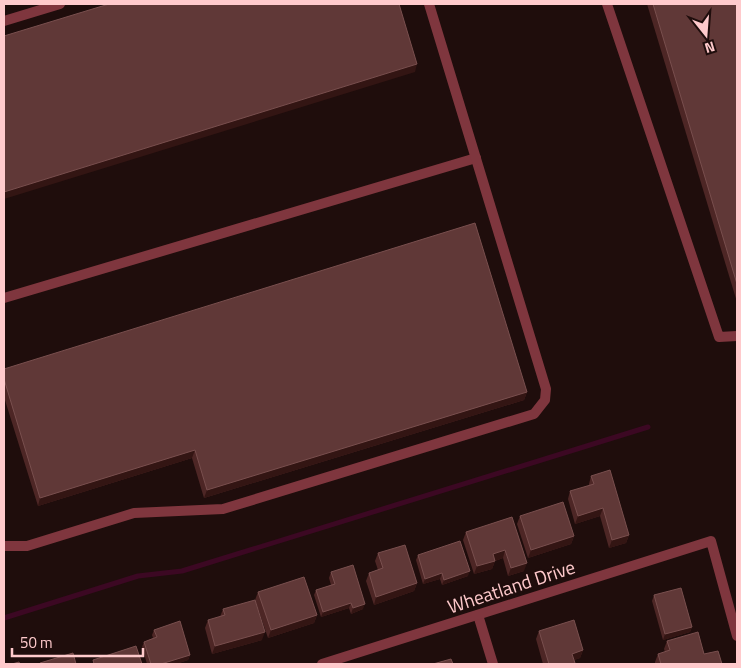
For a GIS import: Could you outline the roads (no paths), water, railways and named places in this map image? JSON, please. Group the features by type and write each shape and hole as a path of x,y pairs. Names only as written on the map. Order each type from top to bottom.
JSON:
{"street":[{"path":"4,21 60,4"},
{"path":"4,546 27,546 134,513 223,509 534,414 545,400 546,388 429,4"},
{"path":"607,4 719,336 737,336"},
{"path":"4,298 476,158"},
{"name":"Wheatland Drive","path":"322,664 711,541 737,636"},
{"path":"478,614 492,664"}],"waterway":[{"path":"4,618 138,576 182,571 648,427"}]}
